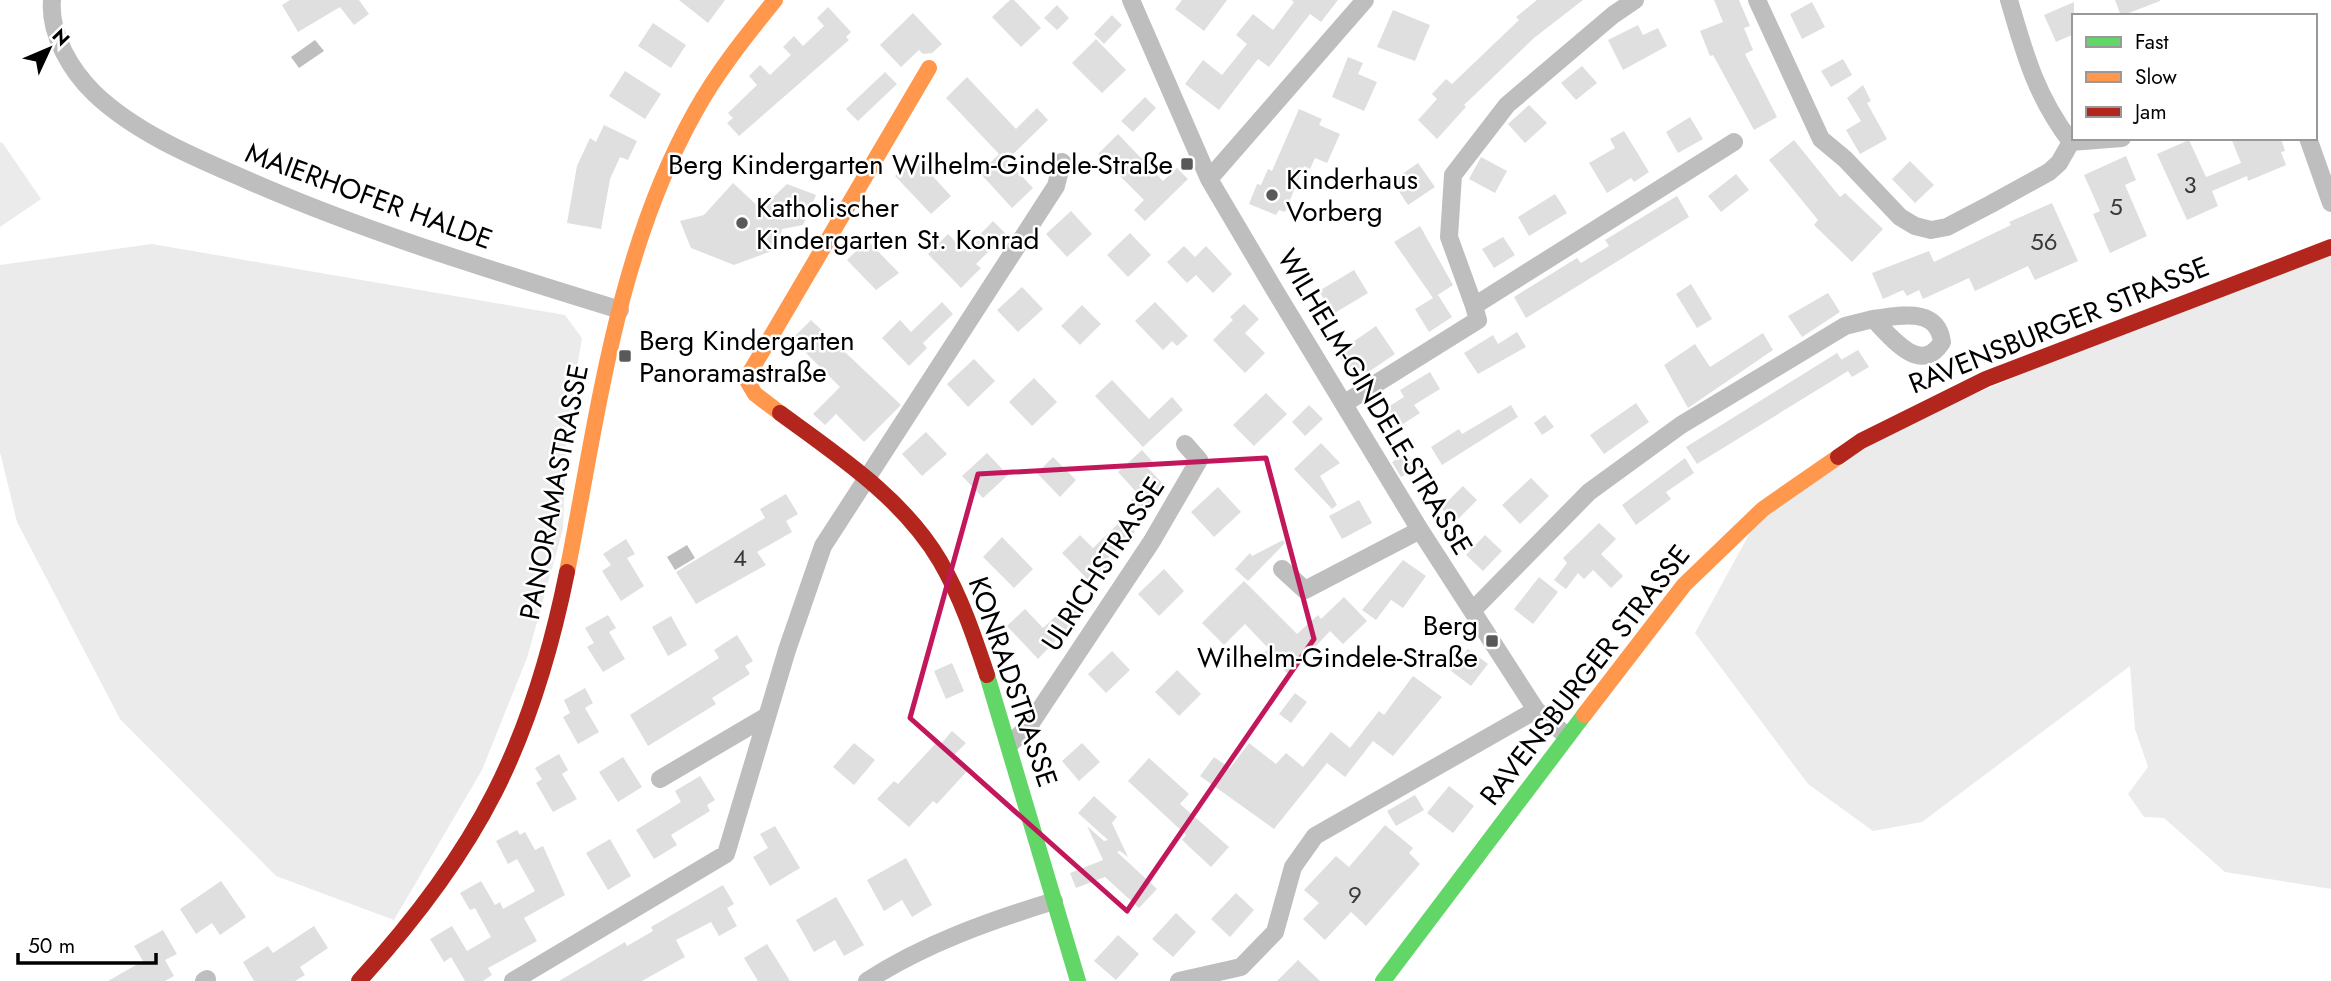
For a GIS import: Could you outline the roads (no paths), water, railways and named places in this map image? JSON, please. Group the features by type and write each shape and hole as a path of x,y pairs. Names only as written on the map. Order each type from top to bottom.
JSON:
{"street":[{"name":"MAIERHOFER HALDE","path":"52,0 55,31 82,80 97,96 157,137 199,159 309,208 620,310"},
{"name":"PANORAMASTRASSE","path":"359,981 415,921 461,856 506,772 542,672 564,592 597,400 635,252 663,173 687,122 732,51 775,0"},
{"name":"WILHELM-GINDELE-STRASSE","path":"1130,0 1209,178 1420,530 1536,710 1567,736"},
{"path":"1209,178 1365,0"},
{"path":"1345,403 1478,320 1449,237 1453,175 1507,105 1612,15 1635,0"},
{"path":"1757,0 1821,139 1845,159 1884,203 1915,226 1931,230 1947,227 2049,172 2071,142 2096,140"},
{"path":"2009,0 2029,67 2043,101 2071,142"},
{"name":"KONRADSTRASSE","path":"929,68 746,379 755,394 866,479 912,522 944,565 967,614 1010,744 1078,981"},
{"path":"2309,140 2331,203"},
{"path":"1474,306 1734,142"},
{"path":"513,981 569,945 726,855 767,716 823,546 1056,186 1062,162"},
{"name":"RAVENSBURGER STRASSE","path":"1383,981 1684,585 1763,509 1820,467 1911,415 1986,380 2331,247"},
{"path":"1473,610 1589,492 1648,448 1845,326 1873,319"},
{"name":"ULRICHSTRASSE","path":"1010,744 1029,726 1153,541 1199,460 1185,444"},
{"path":"1282,569 1305,590 1420,530"},
{"path":"1179,981 1241,967 1275,932 1293,867 1315,836 1536,710"},
{"path":"660,779 767,716"},
{"path":"867,981 887,968 987,921 1054,901"}],"place":[{"name":"Berg Kindergarten Wilhelm-Gindele-Straße","path":"1187,164"},
{"name":"Kinderhaus Vorberg","path":"1272,195"},
{"name":"Katholischer Kindergarten St. Konrad","path":"742,223"},
{"name":"Berg Kindergarten Panoramastraße","path":"625,356"},
{"name":"Berg Wilhelm-Gindele-Straße","path":"1492,641"}]}
